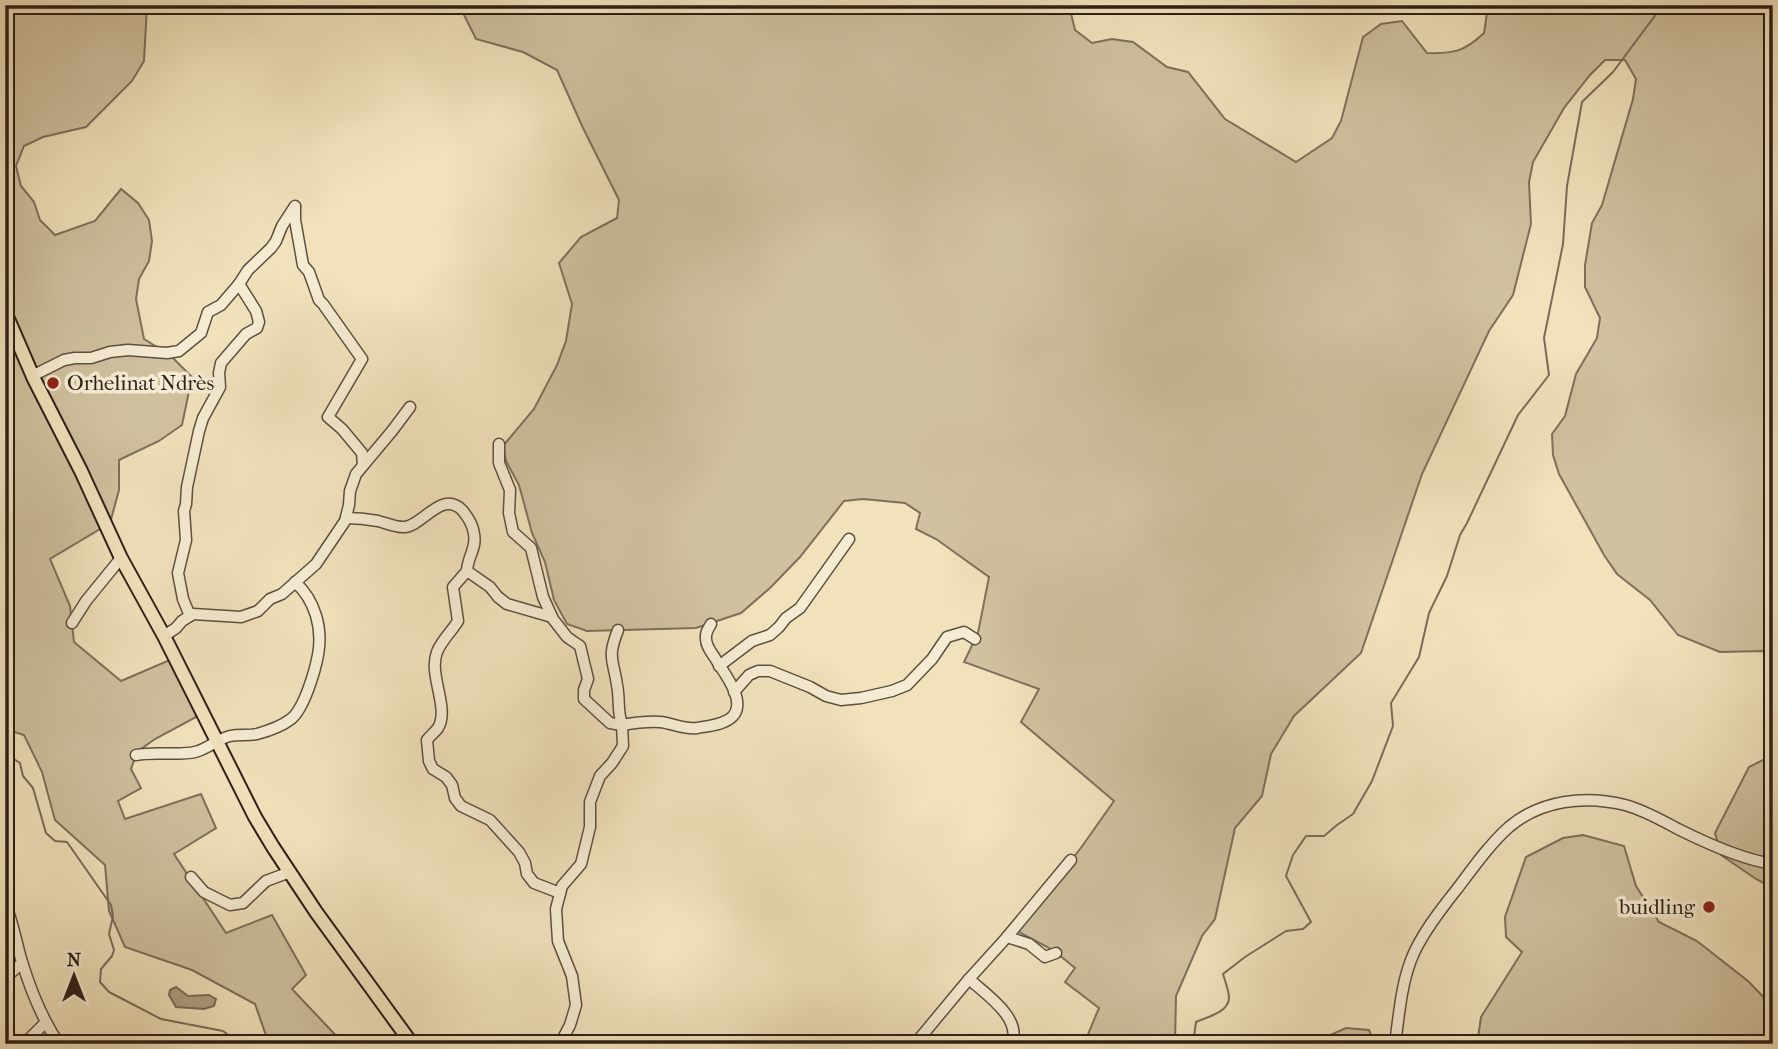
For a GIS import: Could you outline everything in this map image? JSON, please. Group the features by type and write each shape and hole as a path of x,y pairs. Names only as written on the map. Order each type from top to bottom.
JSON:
{"main road":[{"path":"5,312 32,376 81,471 121,558 256,817 316,912 412,1044"}],"street":[{"path":"32,376 64,360 91,358 110,352 179,351 201,333 208,312 221,305 248,270 276,242 282,226 295,206 303,265 309,272 319,300 362,359 328,417 362,453 363,465"},
{"path":"190,616 183,599 178,573 186,540 184,511 187,487 203,418 220,387 221,363 246,334 257,328 259,322 256,311 239,284"},
{"path":"164,636 193,614 241,617 258,611 316,564 346,518 356,474 410,407"},
{"path":"499,444 499,463 510,490 509,513 513,532 531,548 543,597 552,617 567,637 580,646 588,679 584,699 611,723 622,725 660,722 691,729 724,722 732,717 737,698 732,684 707,645 705,635 711,624"},
{"path":"346,518 404,527 415,523 434,509 449,504 457,505 465,513 475,535 474,549 467,571 453,587 458,621 437,651 435,660 442,713 438,727 427,740 429,761 433,769 446,777 452,785 455,798 461,806 490,820 519,852 527,874 534,883 560,893"},
{"path":"719,666 752,641 770,635 800,608 849,539"},
{"path":"72,623 121,558"},
{"path":"467,571 490,587 507,604 552,617"},
{"path":"136,755 195,752 226,737 271,730 292,718 314,675 321,642 318,622 309,598 295,582"},
{"path":"560,1044 576,1005 572,976 558,941 556,909 562,886 581,864 590,827 590,802 600,776 623,746 617,705 618,688 611,661 612,646 618,630"},
{"path":"734,692 749,675 758,670 770,671 826,696 841,700 862,698 907,685 932,659 947,637 964,632 975,639"},
{"path":"1395,1044 1407,971 1418,944 1478,861 1508,828 1540,809 1577,800 1608,801 1644,811 1720,848 1773,864"},
{"path":"915,1044 1071,860"},
{"path":"191,877 204,892 230,905 243,904 266,880 290,872"},
{"path":"5,903 22,962 45,1023 59,1044"},
{"path":"1007,937 1029,944 1045,957 1056,953"},
{"path":"5,978 22,962"},
{"path":"969,979 1006,1013 1013,1026 1014,1038 1011,1044"},
{"path":"24,1044 45,1023"}],"shaded area":[{"path":"5,5 147,5 144,61 132,81 86,127 43,137 24,146 16,166 21,186 34,202 40,220 55,235 95,221 121,189 138,203 149,220 152,241 149,261 139,279 136,299 144,339 171,356 192,377 182,425 159,441 119,460 119,490 110,523 50,559 70,606 74,642 121,681 179,656 209,710 155,739 137,752 131,769 141,788 118,801 125,819 201,794 216,828 174,854 226,933 272,915 306,975 292,989 344,1044 269,1044 255,1004 192,970 125,947 109,911 105,865 55,820 42,772 24,735 5,729"},
{"path":"459,5 1069,5 1075,30 1092,43 1112,39 1133,42 1167,67 1188,72 1225,119 1296,162 1332,138 1341,121 1363,37 1381,24 1402,21 1427,53 1445,53 1465,48 1484,33 1487,13 1480,5 1773,5 1773,654 1763,651 1720,652 1678,635 1650,600 1617,574 1559,474 1553,455 1552,434 1565,416 1576,374 1597,338 1600,318 1585,287 1585,265 1592,223 1602,205 1633,99 1636,79 1625,60 1605,60 1564,108 1533,162 1529,182 1531,224 1513,295 1489,331 1422,474 1361,653 1294,716 1271,754 1262,796 1235,828 1215,919 1202,936 1176,996 1175,1044 1084,1044 1099,1008 1065,982 1075,968 1053,950 1017,931 1114,801 1021,722 1039,689 964,662 978,633 989,577 936,539 916,529 920,513 905,503 863,499 844,501 800,557 741,613 696,628 587,631 567,624 554,600 545,562 532,533 519,485 506,461 503,446 534,409 566,341 572,304 559,263 581,237 617,218 619,200 557,70 523,52 476,39"},
{"path":"1773,755 1773,888 1721,855 1715,833 1749,767"},
{"path":"1583,835 1624,846 1636,886 1659,922 1697,941 1748,981 1773,1007 1773,1044 1470,1044 1478,1038 1481,1017 1522,952 1506,937 1505,917 1526,857 1563,838"},
{"path":"176,987 188,996 209,995 216,999 214,1006 204,1009 176,1007 169,995 170,990"},
{"path":"1346,1028 1369,1030 1375,1044 1321,1044 1328,1036"}],"waterway":[{"path":"1193,1044 1196,1022 1217,1013 1228,1003 1223,974 1286,931 1303,929 1311,922 1286,876 1293,855 1306,836 1324,836 1353,814 1372,781 1393,726 1391,703 1419,657 1429,613 1447,576 1460,535 1518,415 1549,375 1544,338 1563,244 1567,186 1582,102 1613,72 1663,5"},
{"path":"5,757 11,757 20,763 23,776 33,788 46,833 55,841 67,842 111,905 113,916 109,934 114,950 101,969 100,982 109,992 161,1019 223,1031 240,1044"}],"place":[{"name":"Orhelinat Ndrès","path":"53,383"},
{"name":"buidling","path":"1709,907"}]}
